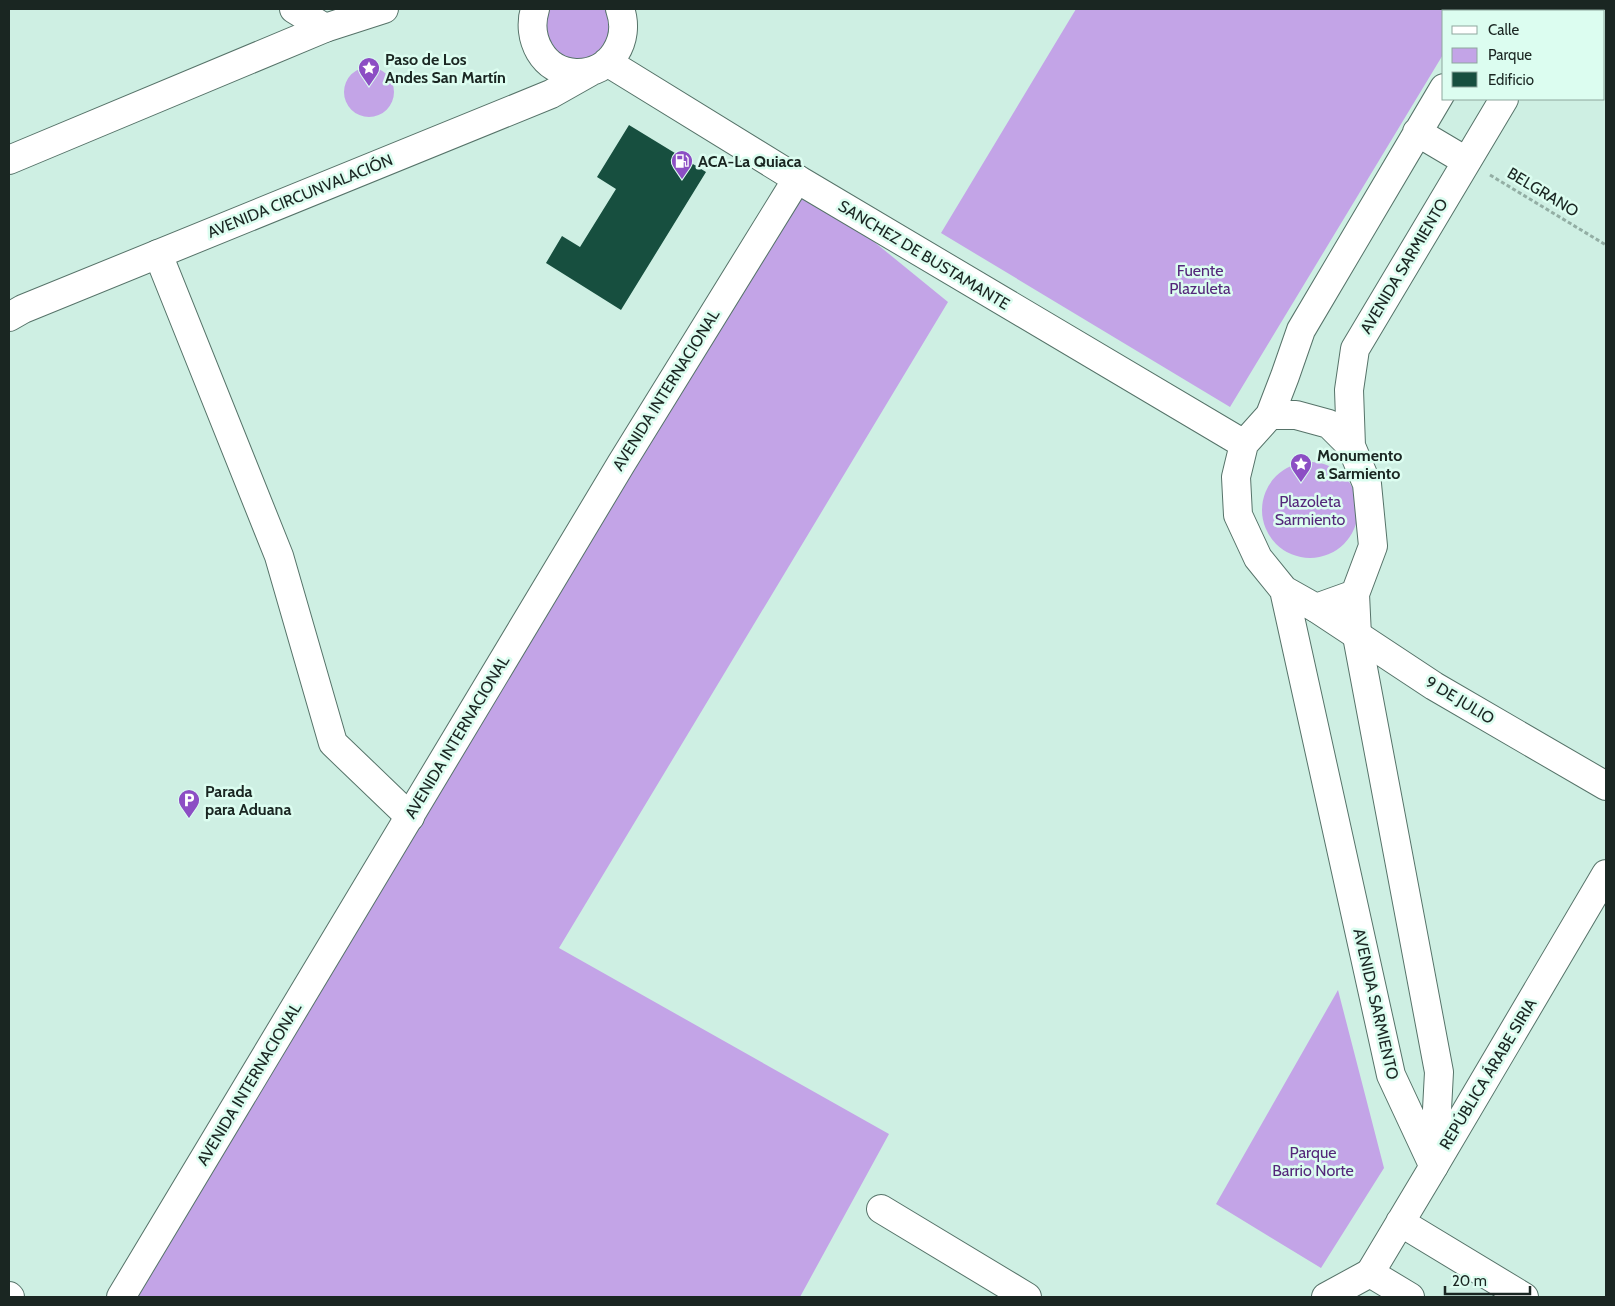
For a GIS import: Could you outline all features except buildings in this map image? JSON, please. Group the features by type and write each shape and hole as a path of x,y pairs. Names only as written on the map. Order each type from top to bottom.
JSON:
{"main road":[{"path":"294,9 325,28"},
{"path":"9,160 325,28 384,9"},
{"path":"536,9 532,24 539,52 561,70 575,73 598,67 616,54 624,30 624,12"},
{"name":"SANCHEZ DE BUSTAMANTE","path":"598,67 797,179 905,245 1244,444"},
{"name":"AVENIDA CIRCUNVALACIÓN","path":"9,317 23,309 551,94 598,67"},
{"path":"1355,594 1316,608 1284,590 1258,558 1238,515 1236,477 1244,444 1270,415 1300,330 1442,91"},
{"name":"AVENIDA SARMIENTO","path":"1352,446 1349,390 1355,349 1503,100"},
{"path":"1417,132 1466,161"},
{"name":"AVENIDA INTERNACIONAL","path":"121,1297 621,464 797,179"},
{"path":"158,254 279,556 334,744 410,817"},
{"path":"1270,415 1296,415 1329,424 1352,446 1367,484 1373,546 1355,594 1358,636 1439,1072 1434,1166"},
{"name":"AVENIDA SARMIENTO","path":"1284,590 1390,1075 1434,1166"},
{"name":"9 DE JULIO","path":"1316,608 1434,686 1606,786"},
{"name":"REPÚBLICA ÁRABE SIRIA","path":"1355,1297 1606,874"},
{"path":"881,1209 1027,1297"},
{"path":"1400,1222 1524,1297"},
{"path":"1326,1297 1370,1273 1410,1297"}],"path":[{"name":"BELGRANO","path":"1466,161 1606,245"}],"green space":[{"path":"540,9 610,9 613,16 607,55 558,66 535,21"},
{"name":"Fuente Plazuleta","path":"1076,9 1470,9 1442,10 1442,56 1230,407 941,233"},
{"path":"364,67 374,67 387,74 394,87 394,97 387,110 374,117 364,117 355,113 348,106 344,97 344,87 348,78 355,71"},
{"path":"797,179 948,302 559,948 889,1134 800,1297 122,1297"},
{"name":"Plazoleta Sarmiento","path":"1310,462 1328,466 1344,476 1354,492 1358,510 1354,528 1344,544 1328,554 1310,558 1292,554 1276,544 1266,528 1262,510 1266,492 1276,476 1292,466"},
{"name":"Parque Barrio Norte","path":"1338,990 1384,1168 1321,1268 1216,1204"}],"place":[{"name":"Paso de Los Andes San Martín","path":"369,87"},
{"name":"ACA-La Quiaca","path":"682,180"},
{"name":"Monumento a Sarmiento","path":"1301,483"},
{"name":"Parada para Aduana","path":"189,819"}]}
